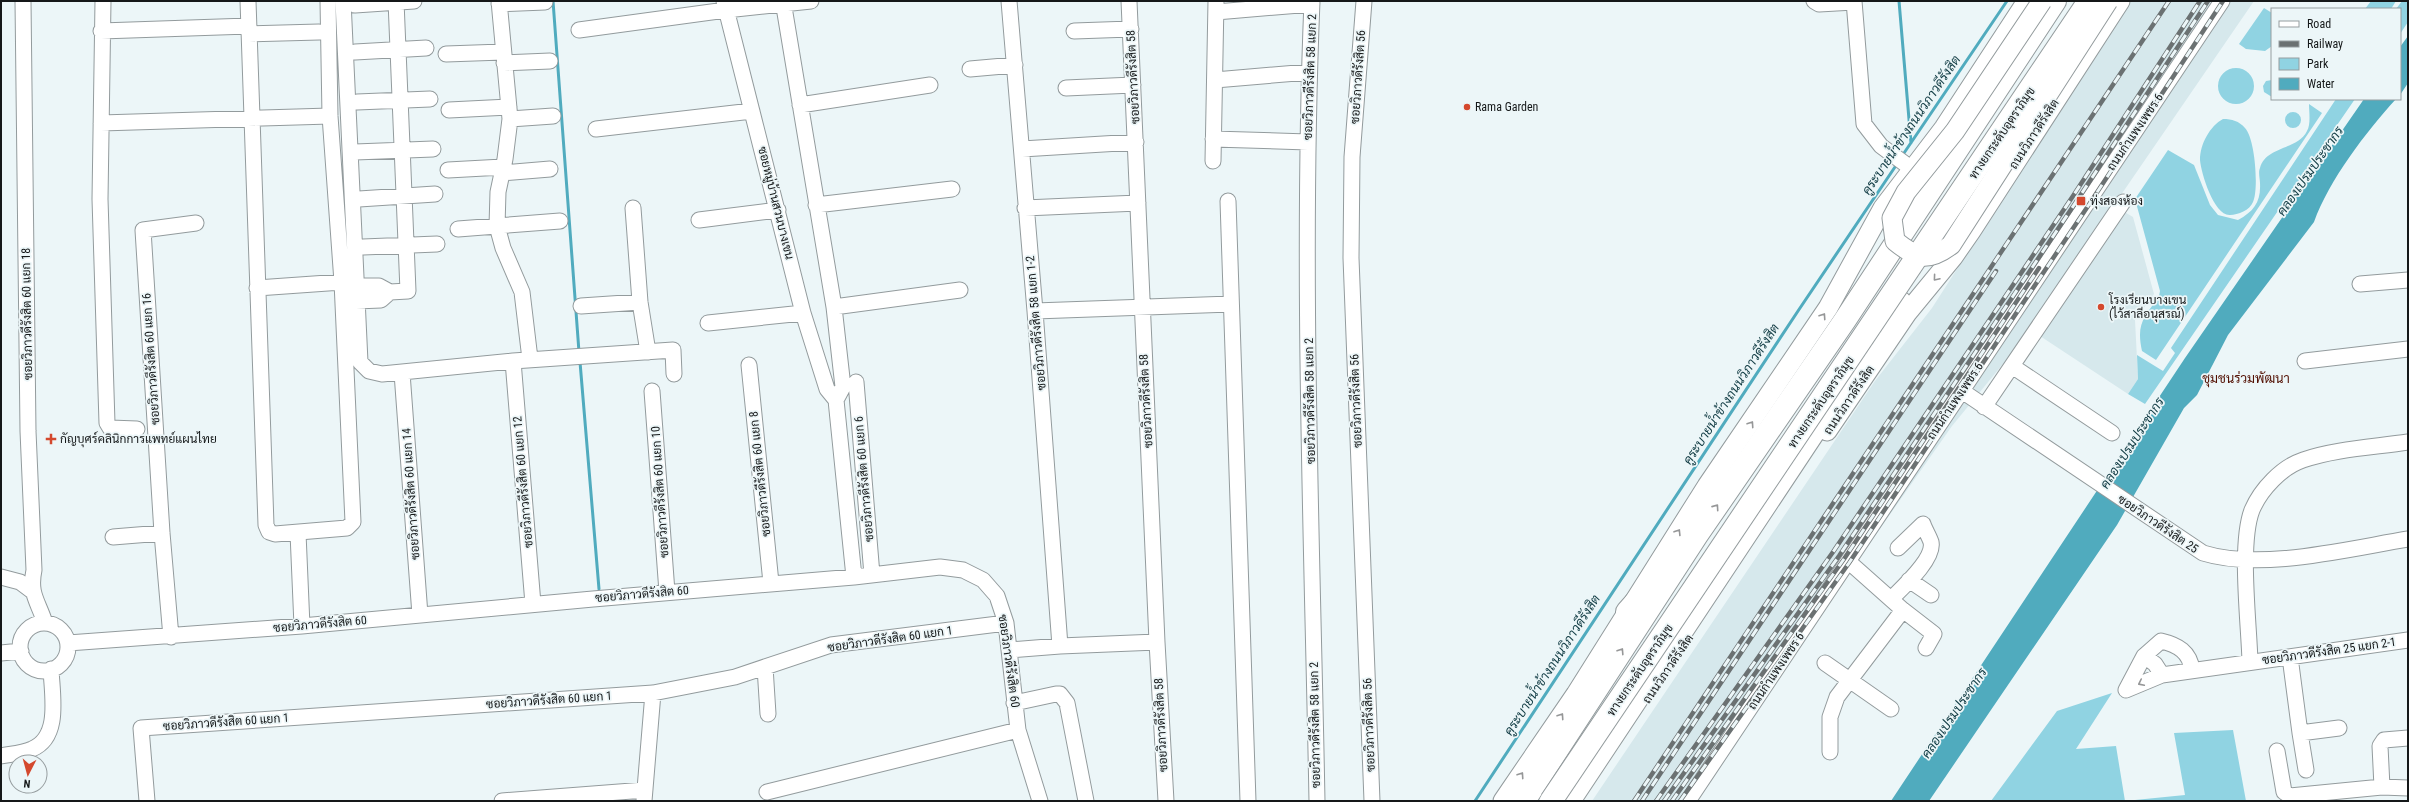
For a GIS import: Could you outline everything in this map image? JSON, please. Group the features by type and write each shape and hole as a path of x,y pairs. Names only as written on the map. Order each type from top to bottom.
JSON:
{"highway":[{"path":"1524,801 1697,535 1845,320 2055,1"},
{"name":"ทางยกระดับอุตราภิมุข","path":"1536,801 2072,1"},
{"name":"ทางยกระดับอุตราภิมุข","path":"1551,801 2089,1"},
{"name":"ถนนวิภาวดีรังสิต","path":"1569,801 1731,558 2096,1"},
{"path":"1627,612 1697,535"},
{"path":"1687,640 1731,558"}],"main road":[{"path":"1504,801 1707,486 1828,308 1883,208 1904,163 1944,128 2027,1"},
{"path":"2042,1 1955,131 1906,192 1892,218 1895,241 1909,253 1926,258 1939,254 1950,245 2108,1"},
{"name":"ถนนวิภาวดีรังสิต","path":"1580,801 1907,313 1953,257 1971,231 2120,1"}],"street":[{"name":"ซอยวิภาวดีรังสิต 60 แยก 18","path":"22,1 28,431 34,570 32,591"},
{"path":"103,1 101,31 100,199 107,423 110,428 137,429"},
{"path":"248,1 266,525 269,532 275,534 347,528 353,522 349,284 349,3 414,1"},
{"path":"328,1 330,116 349,284 356,301 360,362 369,371 382,374 530,359 673,350 674,374"},
{"path":"579,30 725,5 811,1"},
{"name":"ซอยวิภาวดีรังสิต 58 แยก 1-2","path":"1009,1 1036,311 1060,646"},
{"name":"ซอยวิภาวดีรังสิต 58","path":"1129,1 1157,642 1166,801"},
{"name":"ซอยวิภาวดีรังสิต 56","path":"1364,1 1352,157 1351,258 1372,801"},
{"path":"1814,1 1819,4 1854,1 1864,124 1872,137 1904,163"},
{"name":"ถนนกำแพงเพชร 6","path":"1688,801 1849,562 2222,1"},
{"path":"258,288 349,284 379,286 390,292 408,291 396,2"},
{"path":"530,359 522,292 503,248 497,226 498,192 509,113 499,3 545,2"},
{"path":"1213,161 1216,6 1312,2"},
{"name":"ซอยวิภาวดีรังสิต 58 แยก 2","path":"1312,2 1308,142 1308,290 1317,801"},
{"name":"ซอยหมู่บ้านสวนบางเขน","path":"783,3 834,307 843,387 836,400"},
{"name":"ซอยหมู่บ้านสวนบางเขน","path":"725,5 803,313 827,389 836,400 854,577"},
{"path":"1074,31 1131,29"},
{"path":"101,31 249,30 319,32"},
{"path":"355,52 426,48"},
{"path":"446,54 550,61"},
{"path":"970,69 1015,65"},
{"path":"1215,80 1309,72"},
{"path":"800,105 930,85"},
{"path":"1066,88 1133,85"},
{"path":"357,102 430,99"},
{"path":"449,110 553,116"},
{"path":"596,129 752,111"},
{"path":"101,123 330,116"},
{"path":"1213,139 1308,142"},
{"path":"1022,149 1136,142"},
{"path":"356,152 433,149"},
{"path":"448,170 550,169"},
{"path":"816,205 952,189"},
{"path":"359,199 435,194"},
{"path":"1228,201 1248,801"},
{"path":"1984,407 2123,202"},
{"path":"1026,208 1138,203"},
{"path":"633,208 640,302 648,352"},
{"path":"699,220 778,210"},
{"path":"458,230 560,221"},
{"name":"ซอยวิภาวดีรังสิต 60 แยก 16","path":"171,637 162,533 143,230 196,223"},
{"path":"363,246 437,244"},
{"path":"2360,284 2408,280"},
{"path":"834,307 960,290"},
{"path":"356,301 381,300 390,292"},
{"path":"581,306 640,302"},
{"path":"1036,311 1231,304"},
{"path":"708,323 803,313"},
{"path":"2305,361 2408,349"},
{"name":"ซอยวิภาวดีรังสิต 60 แยก 12","path":"513,361 533,604"},
{"name":"ซอยวิภาวดีรังสิต 60 แยก 8","path":"749,365 771,583"},
{"path":"2012,366 2112,433"},
{"name":"ซอยวิภาวดีรังสิต 60 แยก 14","path":"402,373 420,615"},
{"name":"ซอยวิภาวดีรังสิต 60 แยก 6","path":"856,382 872,575"},
{"name":"ซอยวิภาวดีรังสิต 60 แยก 10","path":"652,391 667,592"},
{"name":"ซอยวิภาวดีรังสิต 25","path":"1962,391 2203,553 2217,558 2246,561 2288,558 2408,540"},
{"path":"2250,662 2246,561 2248,525 2252,510 2266,487 2284,471 2302,460 2321,455 2408,442"},
{"path":"1891,599 1909,580 1928,556 1931,543 1923,524 1898,548"},
{"path":"113,537 162,533"},
{"path":"298,533 302,626"},
{"path":"1849,562 1903,610 1934,634 1926,648"},
{"name":"ซอยวิภาวดีรังสิต 60","path":"68,643 171,637 302,626 667,592 854,577 940,567 963,570 983,580 997,596 1006,623 1018,730 1040,801"},
{"path":"1,577 20,582 32,591 33,596 39,603 45,623"},
{"path":"1909,580 1931,595"},
{"path":"1830,752 1830,717 1837,697 1903,610"},
{"path":"45,623 60,629 68,643 66,656 57,667 51,670 35,669 24,658 21,651 22,637 26,631 38,624 45,623"},
{"name":"ซอยวิภาวดีรังสิต 60 แยก 1","path":"147,801 141,728 654,693 735,677 831,645 1006,623"},
{"name":"ซอยวิภาวดีรังสิต 25 แยก 2-1","path":"2144,656 2126,690 2162,675 2408,640"},
{"path":"2162,675 2155,664 2144,656 2162,641 2174,644 2191,660 2192,670"},
{"path":"1010,650 1060,646 1157,642"},
{"path":"1,653 21,651"},
{"path":"2290,657 2306,770"},
{"path":"1824,663 1891,709"},
{"path":"765,667 768,714"},
{"path":"1,756 32,750 44,742 50,730 53,708 51,670"},
{"path":"502,801 644,796 654,693"},
{"path":"1014,703 1056,694 1063,697 1067,703 1086,801"},
{"path":"2300,734 2339,728"},
{"path":"767,792 1018,730"},
{"path":"2382,787 2380,746 2384,740 2408,738"},
{"path":"2277,751 2284,792 2290,796 2382,787 2408,788"}],"shaded area":[{"path":"2129,1 2254,1 2016,348 1952,426 1689,801 1592,801 1875,381 1932,308"},
{"name":"โรงเรียนบางเขน (ไว้สาลีอนุสรณ์)","path":"2121,210 2133,217 2154,294 2135,320 2138,379 2128,394 2040,336"}],"green space":[{"path":"2371,1 2396,1 2392,8 2366,8"},
{"path":"2402,1 2408,1 2408,22 2401,32 2401,8 2397,8"},
{"path":"2264,8 2271,12 2271,47 2265,51 2246,49 2239,44"},
{"path":"2240,68 2249,73 2253,79 2253,93 2249,99 2240,104 2232,104 2223,99 2219,93 2218,82 2223,73 2229,69"},
{"path":"2271,80 2271,96 2264,92 2263,86 2266,81"},
{"path":"2335,100 2354,100 2145,404 2128,394 2138,379 2137,355 2163,371 2175,353 2171,348"},
{"path":"2309,104 2322,113 2156,360 2142,351 2140,342 2143,321 2159,296 2160,291 2135,199 2168,150 2194,165 2210,205 2218,215 2238,220 2248,213 2258,201 2260,190 2259,171 2263,161 2275,152 2297,142 2307,131 2309,121"},
{"path":"2290,112 2296,112 2301,117 2299,126 2296,128 2290,128 2285,123 2285,117"},
{"path":"2223,119 2235,121 2245,128 2254,152 2256,186 2253,202 2247,210 2233,215 2224,213 2219,209 2209,193 2200,160 2200,154 2207,136 2214,126"},
{"path":"2112,693 2076,749 2116,746 2125,801 1991,801 2057,711"},
{"path":"2233,730 2246,801 2125,801 2185,795 2174,733"}],"water":[{"path":"2408,36 2408,83 2401,94 2401,46"},
{"name":"คลองเปรมประชากร","path":"2363,100 2395,100 2349,157 2329,190 2314,222 2228,335 2197,395 2184,408 2117,525 1929,801 1891,801 2185,358"}],"waterway":[{"path":"553,1 579,352"},
{"path":"1899,1 1911,143"},
{"name":"คูระบายน้ำข้างถนนวิภาวดีรังสิต","path":"1902,156 2007,1"},
{"name":"คูระบายน้ำข้างถนนวิภาวดีรังสิต","path":"1475,801 1798,311 1897,164"},
{"path":"580,362 599,589"}],"railway":[{"path":"1634,801 2169,1"},
{"path":"1656,801 1833,552 2073,196 2200,1"},
{"path":"1664,801 1839,556 2078,199 2208,1"},
{"path":"1680,801 1849,563 2223,1"},
{"path":"1672,801 1844,559 2039,268"},
{"path":"1642,801 1996,271"}],"place":[{"name":"Rama Garden","path":"1467,107"},
{"name":"ทุ่งสองห้อง","path":"2081,201"},
{"name":"โรงเรียนบางเขน (ไว้สาลีอนุสรณ์)","path":"2101,307"},
{"name":"กัญบุศร์คลินิกการแพทย์แผนไทย","path":"51,439"}],"district":[{"name":"ชุมชนร่วมพัฒนา","path":"2246,378"}]}
